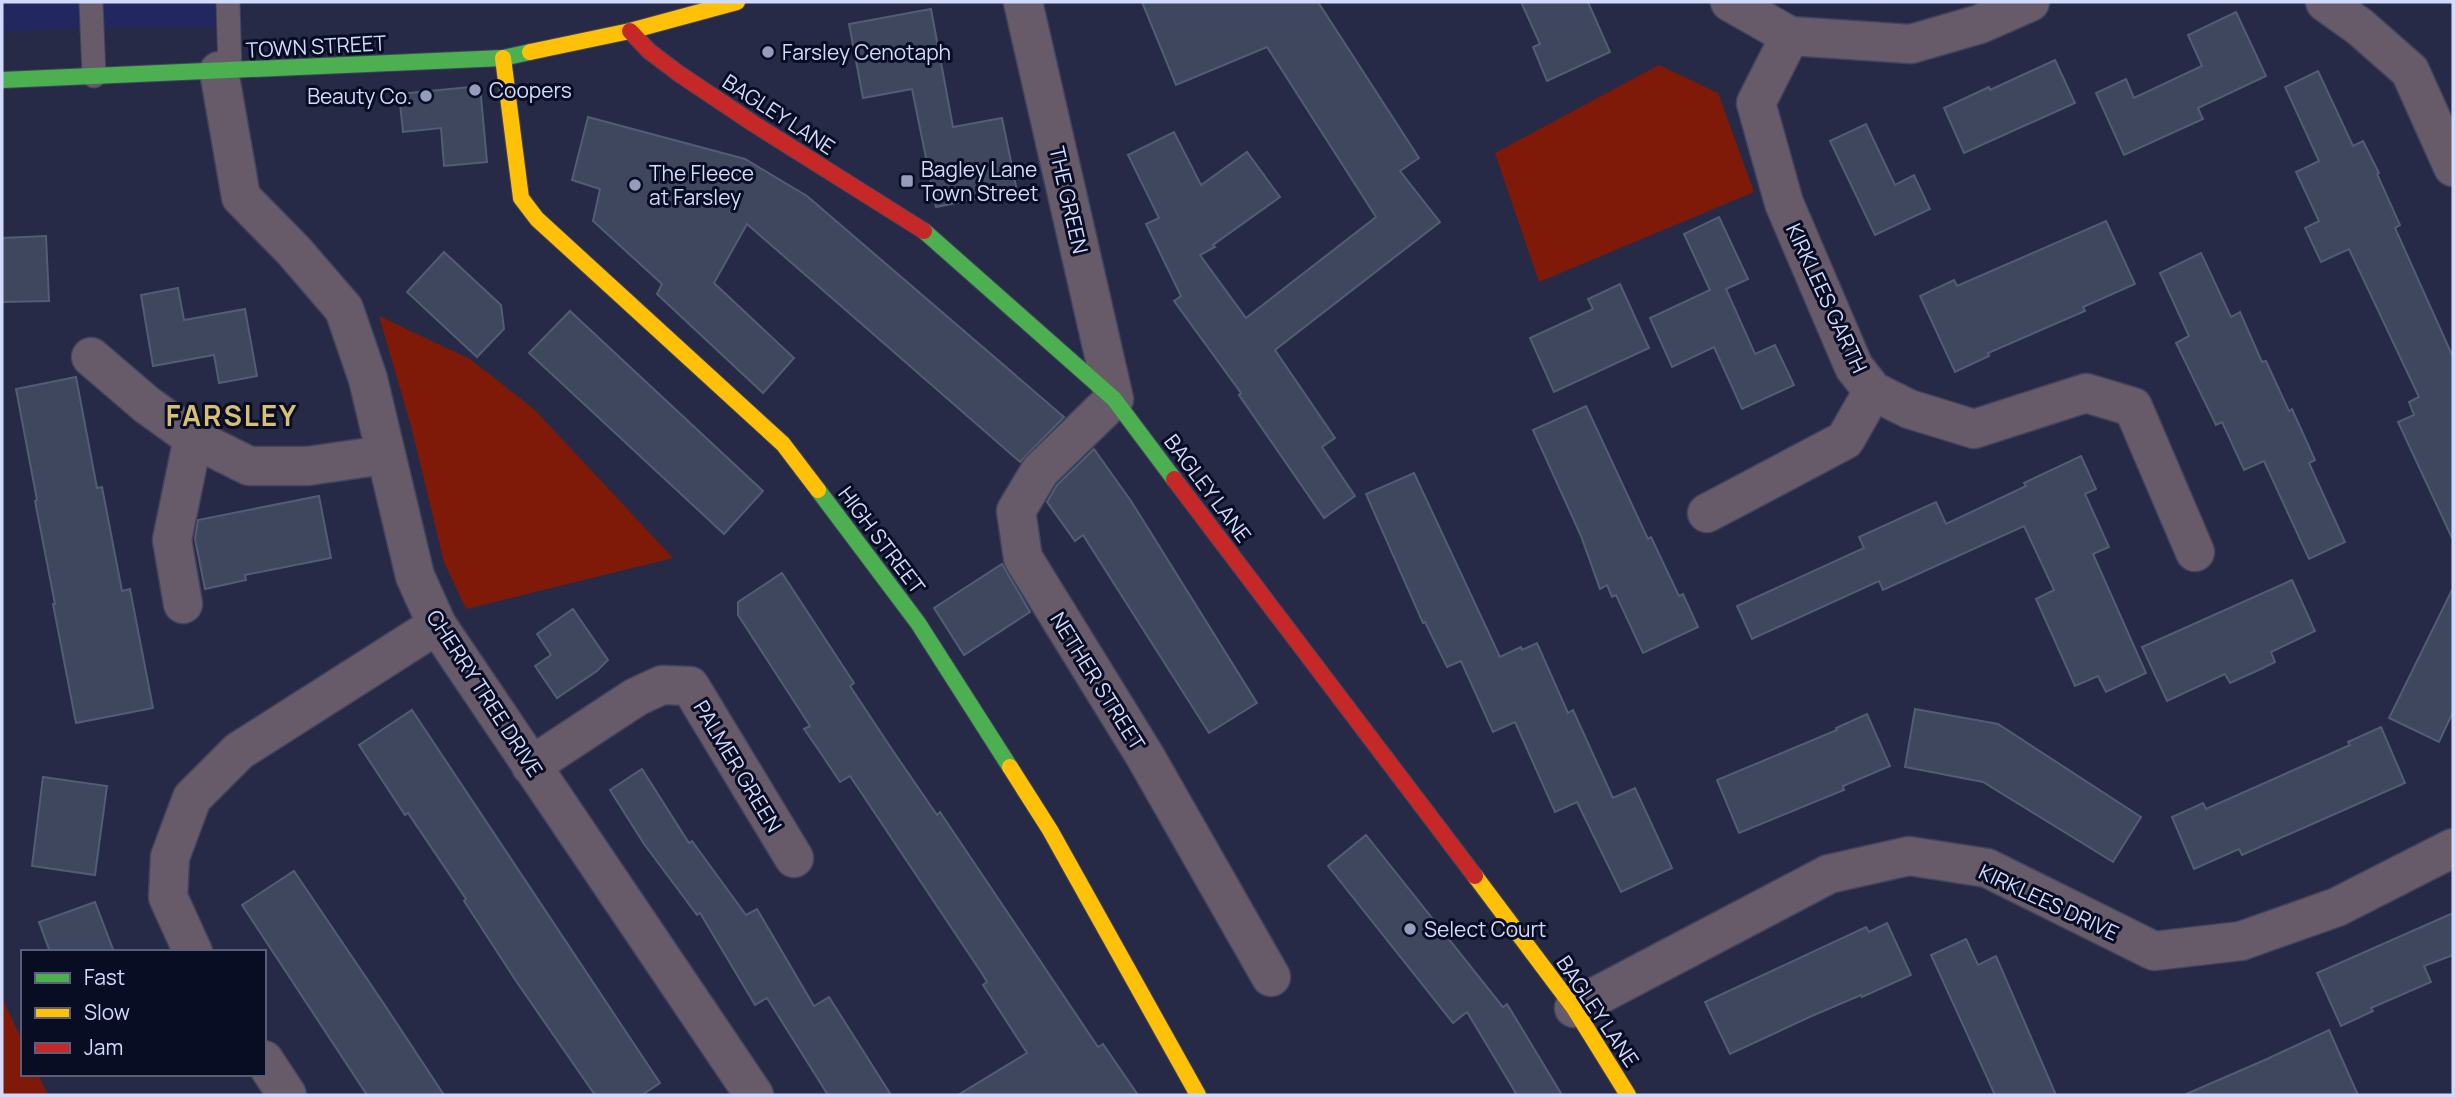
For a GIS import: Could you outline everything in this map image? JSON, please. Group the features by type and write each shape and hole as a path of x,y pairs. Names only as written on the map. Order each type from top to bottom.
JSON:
{"street":[{"name":"TOWN STREET","path":"2,80 503,58 630,31 737,2"},
{"name":"THE GREEN","path":"1024,2 1114,399"},
{"path":"1730,2 1790,36 1911,44 1975,13 2030,2"},
{"path":"2325,2 2360,27 2410,71 2453,167"},
{"name":"BAGLEY LANE","path":"630,31 649,51 678,73 754,124 916,224 1114,399 1574,1008 1628,1095"},
{"name":"KIRKLEES GARTH","path":"1790,36 1756,103 1784,203 1854,367 1873,391 1909,409 1974,429 2086,393 2133,407 2195,552"},
{"name":"HIGH STREET","path":"503,58 521,198 537,219 782,444 918,623 1050,830 1198,1095"},
{"name":"CHERRY TREE DRIVE","path":"225,71 241,197 294,251 344,309 368,379 415,576 438,625 754,1095"},
{"path":"91,357 146,405 193,438 249,466 308,466 384,454"},
{"path":"1707,513 1844,440 1873,391"},
{"name":"NETHER STREET","path":"1114,399 1041,471 1016,510 1023,558 1145,756 1271,976"},
{"path":"183,604 172,540 193,438"},
{"path":"192,950 168,897 170,857 191,798 239,751 438,625"},
{"name":"PALMER GREEN","path":"531,765 636,697 662,685 690,687 794,858"},
{"name":"KIRKLEES DRIVE","path":"1574,1008 1829,874 1909,856 1987,868 2154,951 2241,941 2337,906 2453,848"},
{"path":"266,1063 287,1095"}],"lane":[{"path":"91,2 94,76"},
{"path":"225,71 228,2"}],"shaded area":[{"path":"2,2 214,2 215,27 70,28 2,32"},
{"path":"1659,65 1718,93 1754,192 1539,282 1495,153"},
{"path":"379,316 470,359 534,409 673,558 466,609 444,562 411,426"},
{"path":"2,998 21,1038 21,1076 39,1076 48,1095 2,1095"}],"building":[{"path":"1142,2 1318,2 1419,158 1400,171 1440,222 1275,350 1335,438 1322,447 1355,496 1324,518 1239,395 1241,393 1174,301 1181,296 1146,224 1159,218 1128,155 1174,132 1201,185 1247,152 1280,197 1213,245 1215,247 1200,255 1246,318 1376,217 1267,47 1176,85"},
{"path":"1521,2 1588,2 1610,52 1547,81 1533,47 1540,44"},
{"path":"931,9 953,127 1002,118 1017,191 936,207 912,89 863,98 849,24"},
{"path":"2236,12 2266,76 2198,108 2203,119 2124,155 2096,93 2126,79 2134,98 2202,66 2188,35"},
{"path":"2055,60 2075,103 1964,153 1944,108"},
{"path":"2318,71 2353,146 2363,141 2379,173 2377,174 2400,225 2395,228 2453,357 2453,540 2398,422 2414,415 2409,402 2419,397 2349,249 2321,262 2305,228 2319,221 2296,172 2319,161 2285,87"},
{"path":"480,86 487,162 444,166 441,128 403,132 399,94"},
{"path":"588,117 745,159 807,196 1064,417 1020,462 747,224 714,283 794,358 763,393 657,294 662,284 593,221 600,189 572,180"},
{"path":"1866,124 1895,185 1914,175 1930,209 1875,235 1830,141"},
{"path":"1719,217 1748,279 1726,289 1755,354 1775,345 1794,385 1742,409 1714,347 1672,367 1650,318 1710,290 1684,234"},
{"path":"2106,221 2135,284 2083,307 2085,311 1988,353 1989,356 1955,372 1920,296 1954,280 1957,286"},
{"path":"46,236 49,301 2,302 2,238"},
{"path":"444,252 501,305 504,329 477,357 407,292"},
{"path":"2201,253 2231,317 2240,312 2262,362 2266,361 2289,411 2292,409 2315,460 2309,463 2345,542 2309,559 2264,461 2244,470 2222,422 2216,425 2176,343 2189,336 2160,273"},
{"path":"1620,284 1649,348 1554,392 1530,338 1593,309 1588,299"},
{"path":"178,288 184,320 245,309 257,376 219,383 214,355 153,366 141,295"},
{"path":"570,311 763,491 724,534 529,353"},
{"path":"76,377 97,488 102,487 122,591 130,589 153,708 76,723 16,389"},
{"path":"1586,406 1648,539 1651,537 1679,596 1683,594 1698,627 1643,653 1616,595 1612,597 1607,585 1600,589 1581,536 1533,430"},
{"path":"1094,449 1131,501 1257,703 1209,733 1083,535 1075,541 1047,502 1057,485"},
{"path":"2081,456 2096,489 2085,494 2109,547 2093,554 2146,673 2106,692 2098,676 2075,686 2036,599 2054,590 2024,526 1883,590 1879,581 1752,639 1737,606 1864,548 1859,537 1936,502 1946,524"},
{"path":"1414,473 1500,657 1537,643 1568,713 1573,710 1613,798 1635,788 1672,868 1621,892 1577,802 1555,812 1515,722 1493,732 1461,661 1447,667 1425,622 1423,623 1366,494"},
{"path":"319,496 331,558 245,575 246,580 205,589 195,539 198,520"},
{"path":"1002,564 1030,612 964,655 934,608"},
{"path":"782,573 854,683 850,686 891,748 937,815 940,812 1098,1047 1103,1044 1138,1095 958,1095 1027,1053 983,985 987,982 981,972 850,776 840,782 804,729 810,726 738,615 738,602"},
{"path":"2292,580 2315,631 2271,652 2275,662 2261,669 2230,683 2225,674 2167,701 2142,647"},
{"path":"2453,588 2453,712 2439,742 2389,718"},
{"path":"573,609 608,660 597,671 557,698 535,666 551,655 537,634"},
{"path":"1915,709 1998,724 2141,817 2113,862 1983,782 1905,767"},
{"path":"412,710 660,1083 642,1095 595,1095 516,981 464,901 466,899 408,813 405,815 359,745"},
{"path":"1867,714 1890,766 1843,786 1844,790 1739,833 1717,780 1837,730 1836,728"},
{"path":"2381,727 2405,783 2242,855 2239,849 2194,869 2172,817 2203,803 2206,809 2350,745 2348,742"},
{"path":"642,769 689,843 692,841 746,915 757,909 814,1006 829,997 891,1095 828,1095 767,998 755,1005 700,913 697,915 644,844 610,790"},
{"path":"43,777 107,786 95,875 32,866"},
{"name":"Select Court","path":"1366,835 1503,1007 1507,1004 1562,1095 1517,1095 1467,1012 1453,1023 1328,866"},
{"path":"294,871 444,1095 367,1095 242,905"},
{"path":"95,902 113,950 49,950 39,922"},
{"path":"2453,913 2453,955 2424,966 2431,982 2371,1008 2373,1011 2341,1026 2317,973"},
{"path":"1887,923 1911,975 1814,1015 1730,1054 1705,1002 1866,927 1869,932"},
{"path":"1966,939 1978,965 1996,956 2056,1095 1995,1095 1931,955"},
{"path":"2329,1030 2358,1095 2184,1095 2267,1059"}],"traffic: fast":[{"path":"2,80 503,58 530,52"},
{"path":"924,231 1114,399 1174,479"},
{"path":"818,490 918,623 1010,767"}],"traffic: slow":[{"path":"530,52 630,31 737,2"},
{"path":"503,58 521,198 537,219 783,444 818,490"},
{"path":"1010,767 1050,830 1198,1095"},
{"path":"1475,876 1574,1008 1628,1095"}],"traffic: jam":[{"path":"630,31 649,51 678,73 924,231"},
{"path":"1174,479 1475,876"}],"place":[{"name":"Farsley Cenotaph","path":"768,52"},
{"name":"Coopers","path":"475,90"},
{"name":"Beauty Co.","path":"426,96"},
{"name":"Bagley Lane Town Street","path":"907,181"},
{"name":"The Fleece at Farsley","path":"635,185"},
{"name":"Select Court","path":"1410,929"}],"district":[{"name":"FARSLEY","path":"232,415"}]}
